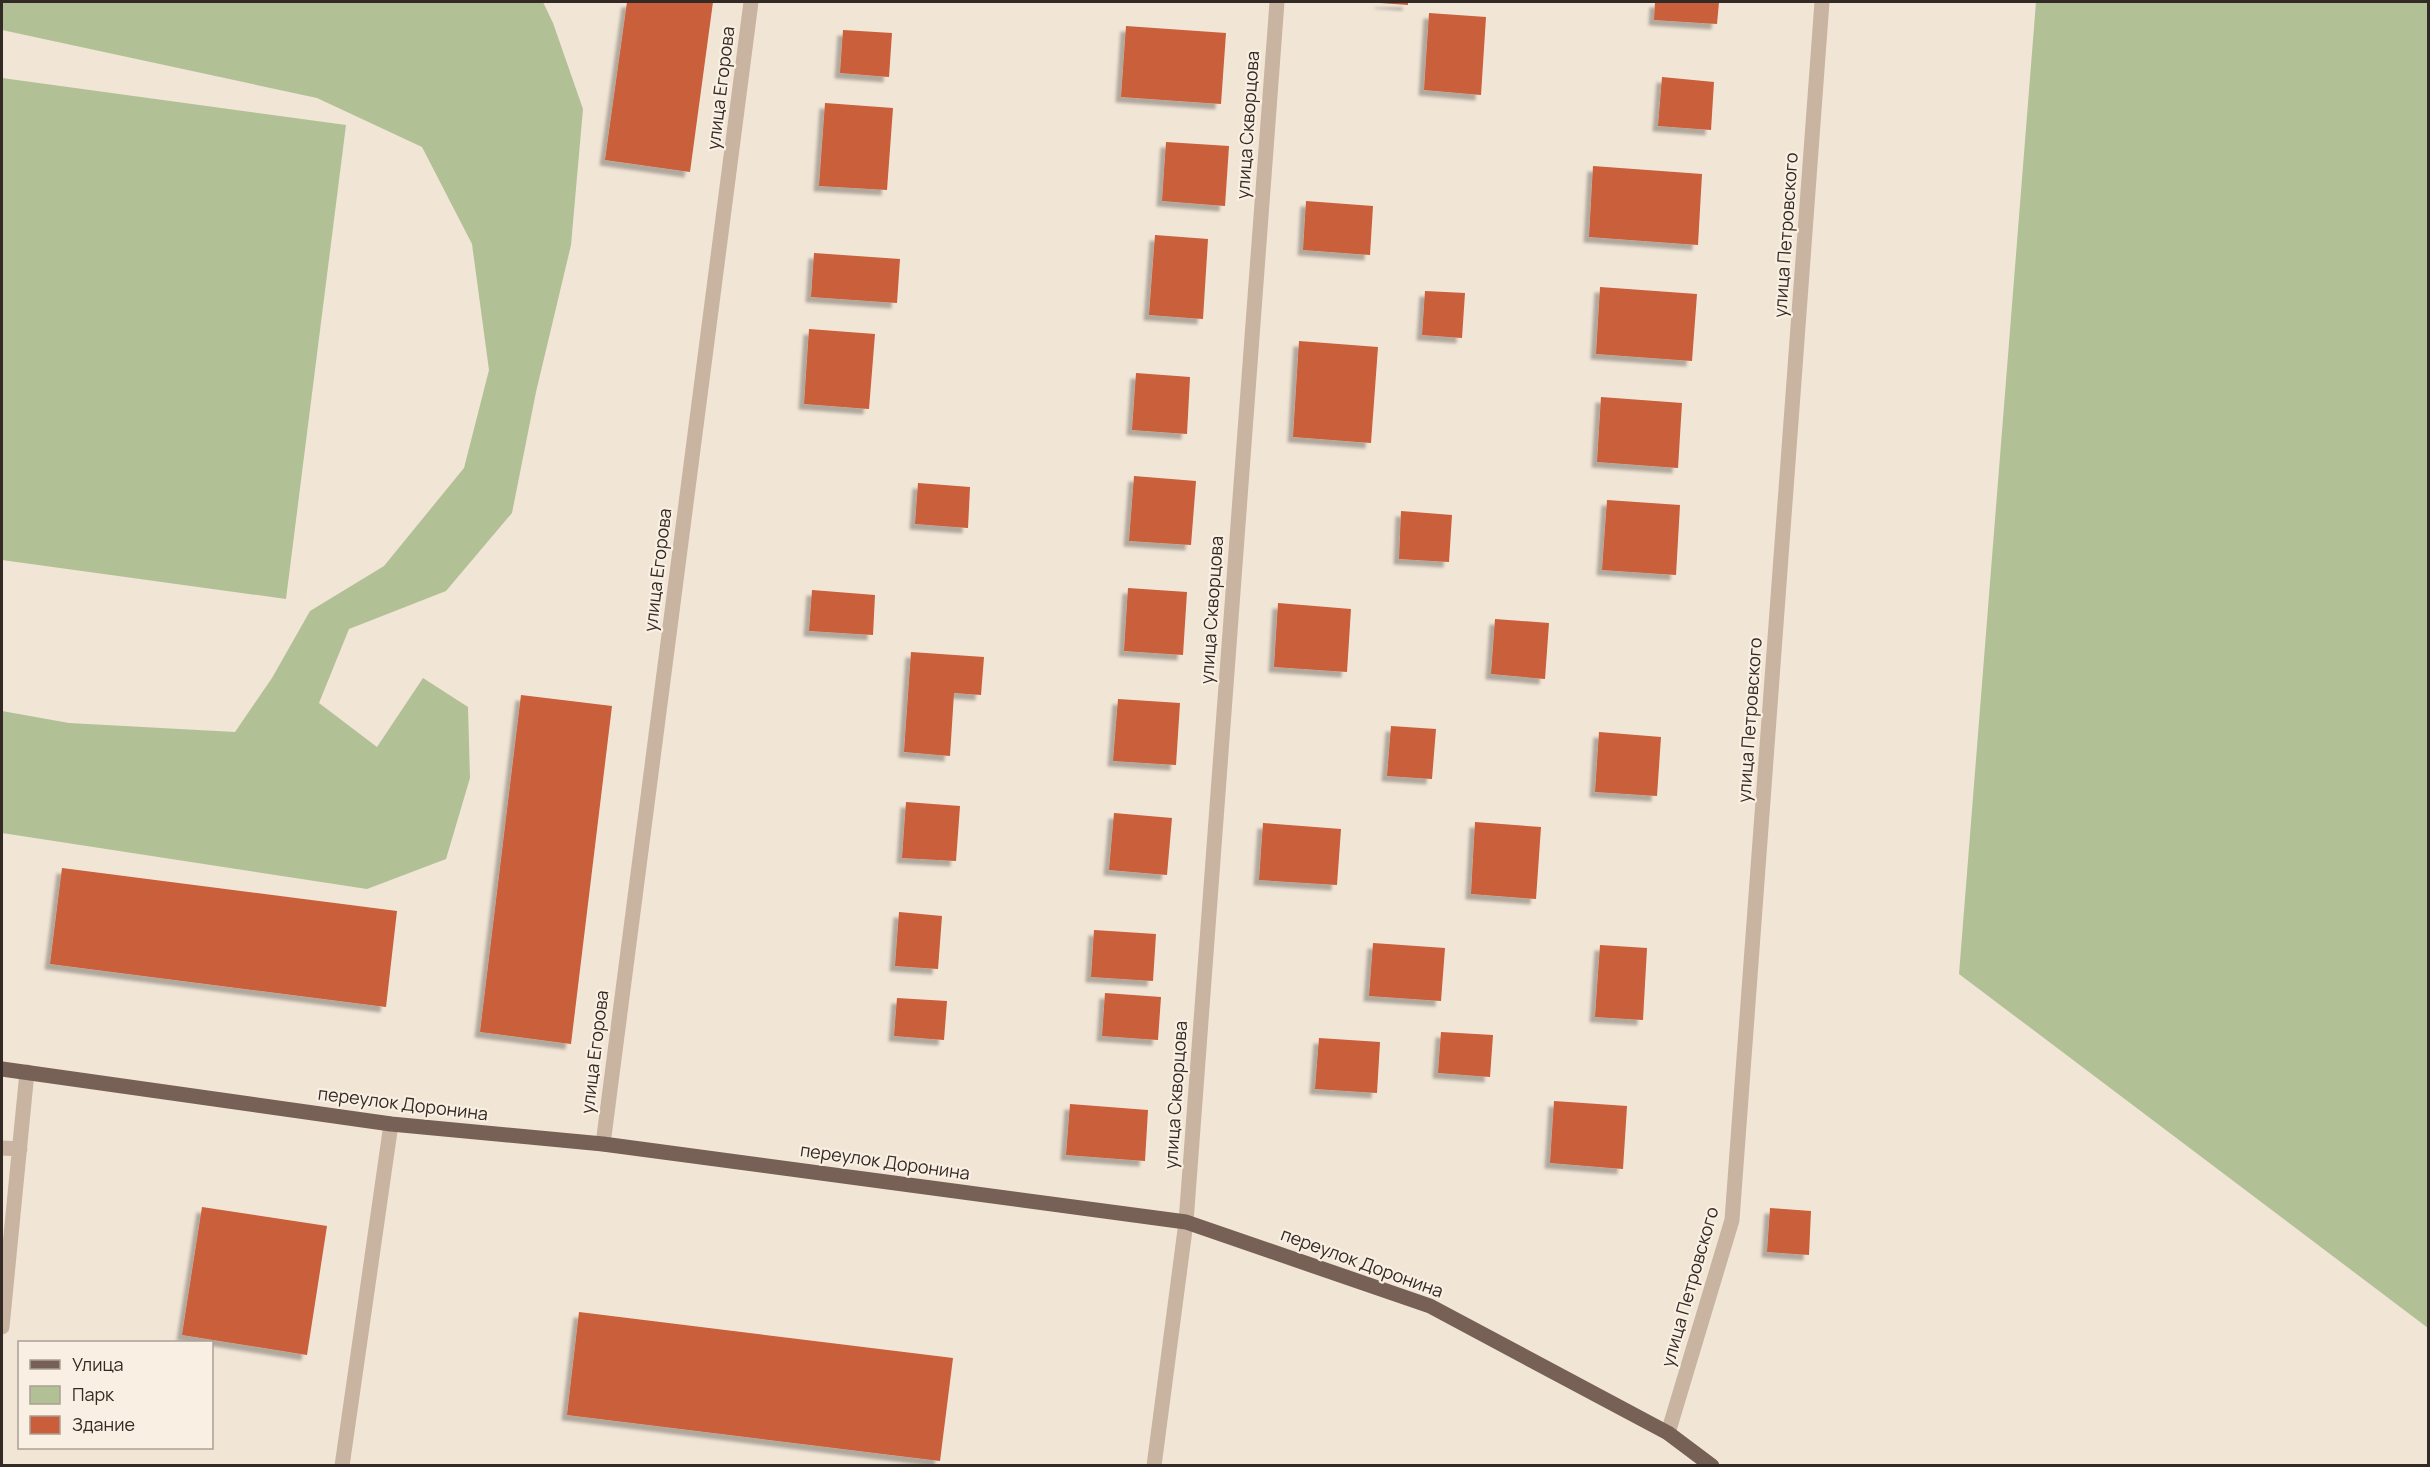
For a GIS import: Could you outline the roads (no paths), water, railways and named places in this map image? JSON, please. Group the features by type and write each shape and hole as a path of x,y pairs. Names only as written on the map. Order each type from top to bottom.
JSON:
{"main road":[{"name":"переулок Доронина","path":"2,1069 391,1124 603,1144 1186,1222 1430,1306 1668,1432 1712,1466"}],"street":[{"name":"улица Егорова","path":"603,1144 752,2"},
{"name":"улица Скворцова","path":"1155,1466 1186,1222 1277,2"},
{"name":"улица Петровского","path":"1668,1432 1732,1220 1822,2"},
{"path":"2,1327 27,1072"},
{"path":"342,1466 391,1124"},
{"path":"2,1148 20,1149"}]}
